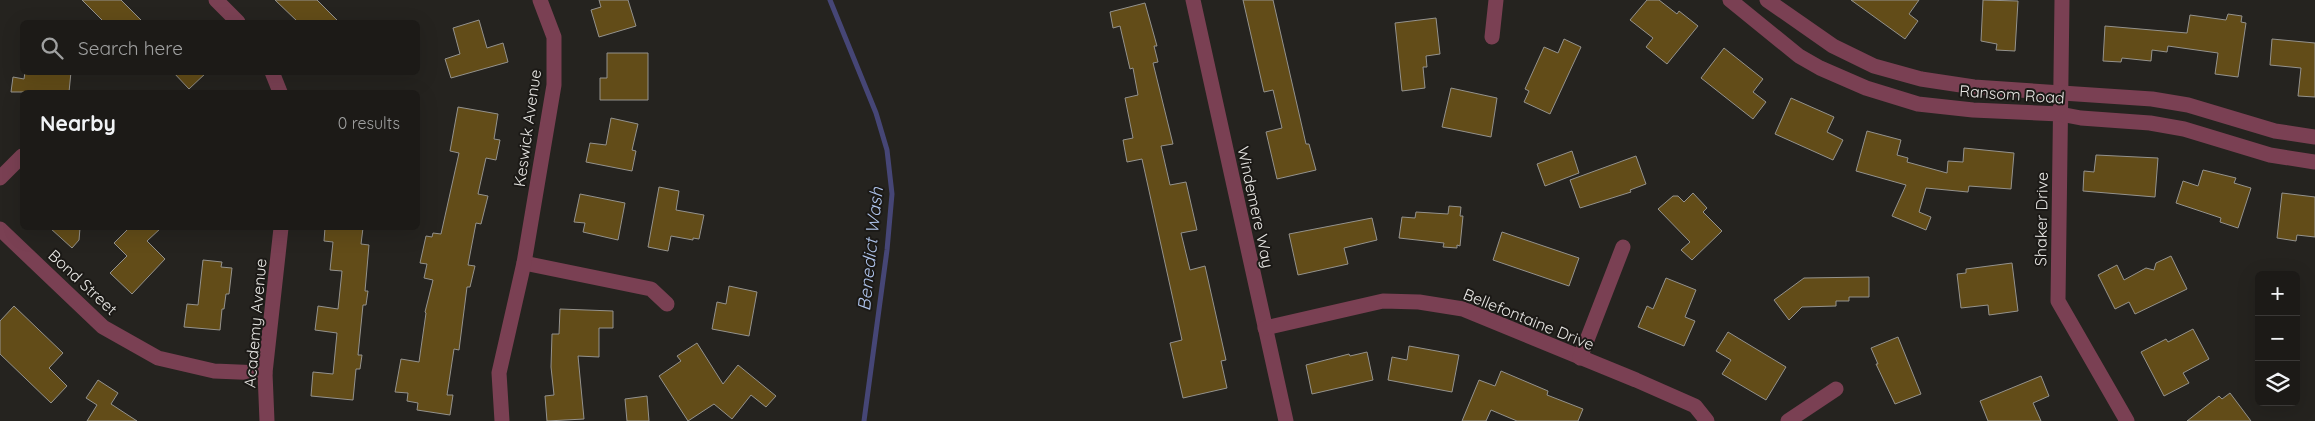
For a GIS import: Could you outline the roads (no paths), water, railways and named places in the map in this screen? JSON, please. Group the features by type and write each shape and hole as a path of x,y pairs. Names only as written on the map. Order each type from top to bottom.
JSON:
{"street":[{"path":"216,0 236,20"},
{"name":"Keswick Avenue","path":"502,421 498,373 524,263 554,85 554,37 540,0"},
{"name":"Windemere Way","path":"1194,0 1286,421"},
{"path":"1492,38 1496,0"},
{"name":"Ransom Road","path":"1730,0 1799,56 1820,68 1866,88 1918,104 1973,110 2060,114 2081,118 2150,123 2184,129 2270,155 2315,162"},
{"name":"Ransom Road","path":"1767,0 1816,36 1874,66 1921,79 1974,87 2152,99 2188,104 2275,131 2315,137"},
{"name":"Shaker Drive","path":"2062,0 2064,20 2060,93 2058,301 2127,421"},
{"path":"273,75 279,90"},
{"path":"0,178 20,158"},
{"name":"Bond Street","path":"0,229 103,327 158,358 214,371 265,373"},
{"name":"Academy Avenue","path":"267,421 265,373 281,230"},
{"path":"1580,358 1623,247"},
{"path":"524,263 651,289 667,304"},
{"name":"Bellefontaine Drive","path":"1265,328 1383,301 1419,302 1463,309 1695,406 1708,421"},
{"path":"1788,421 1836,389"}],"waterway":[{"name":"Benedict Wash","path":"830,0 876,113 887,150 892,194 887,250 864,421"}]}
